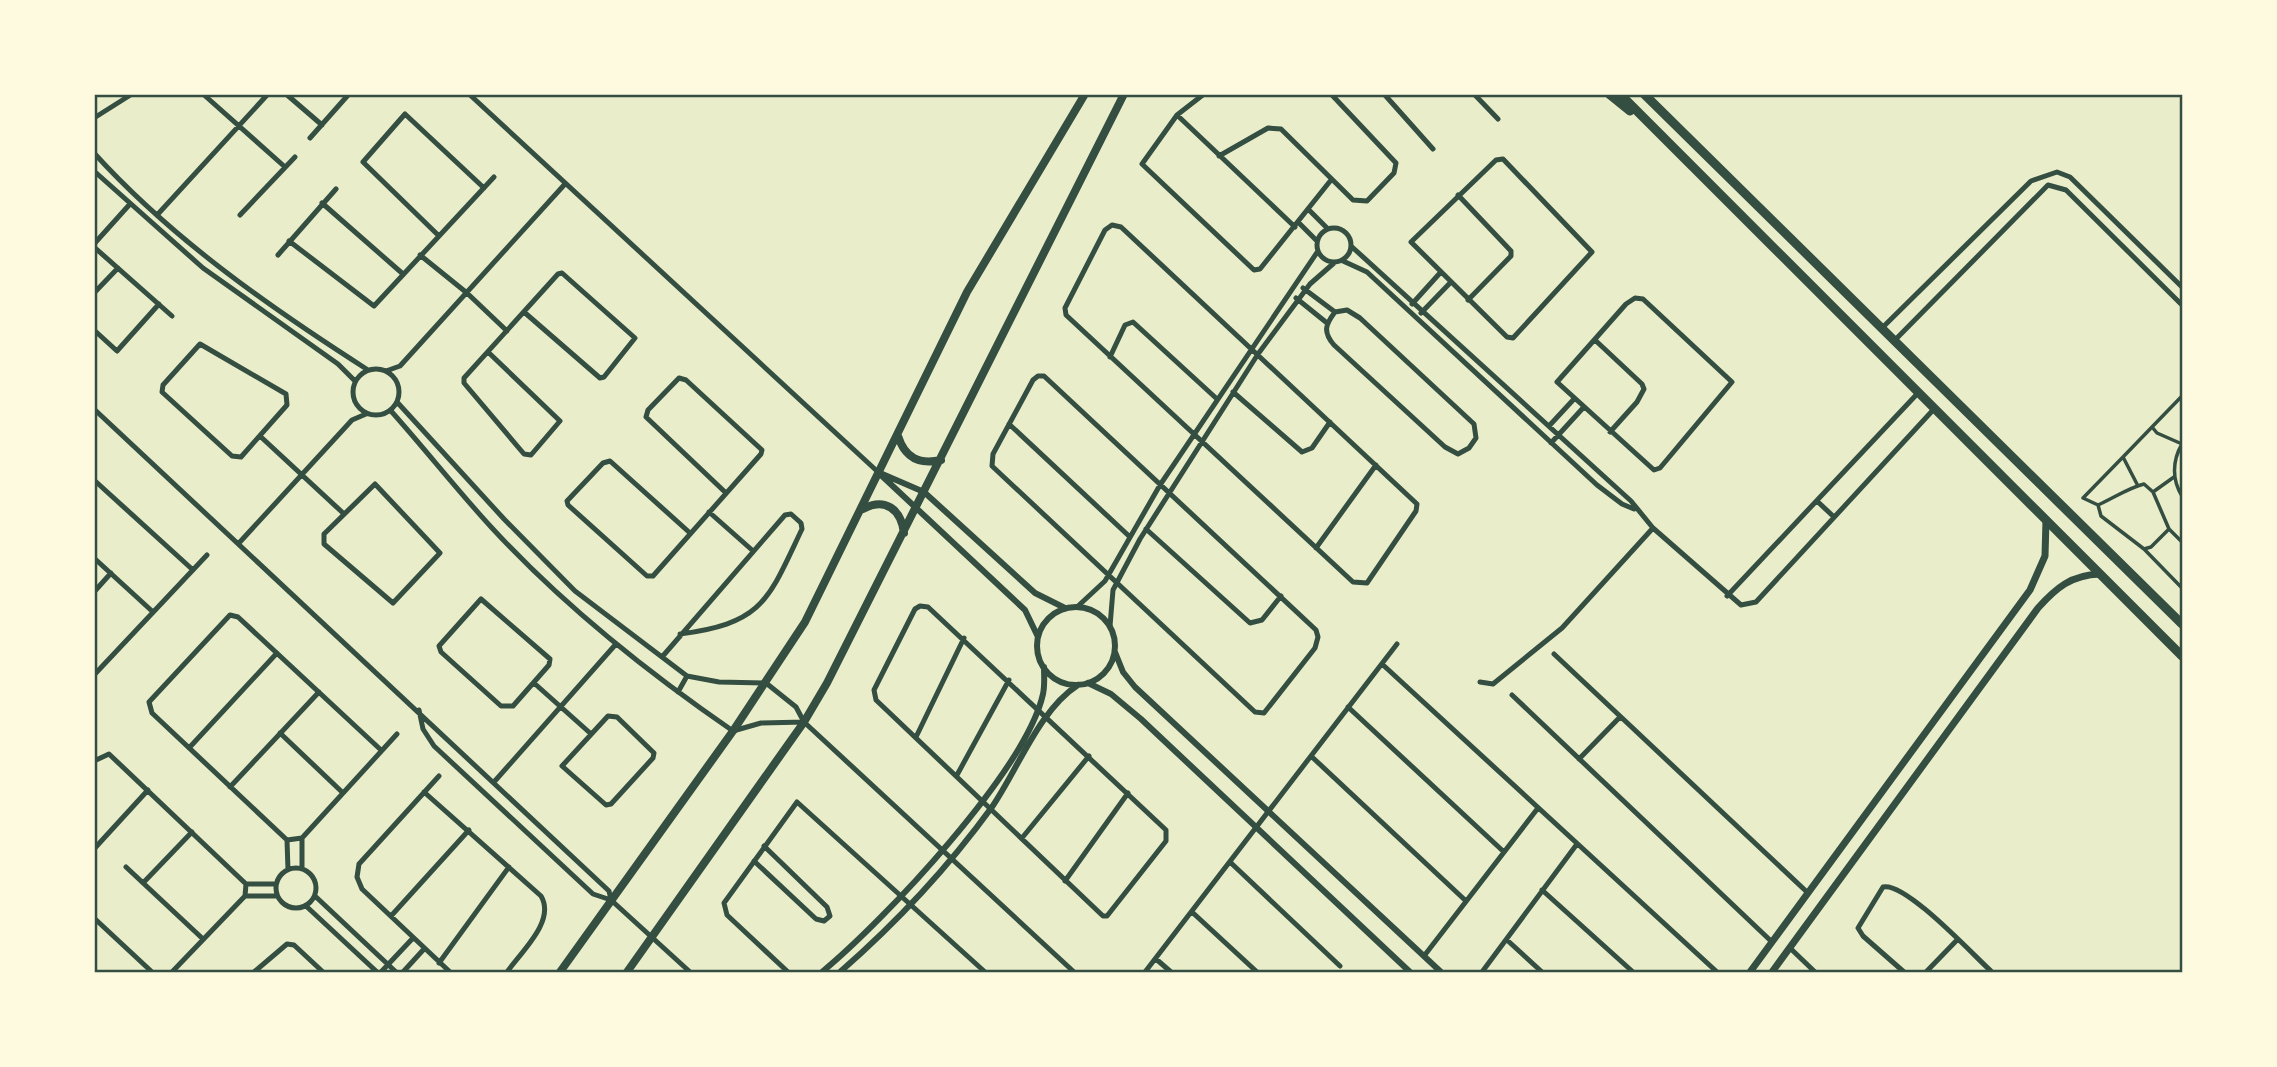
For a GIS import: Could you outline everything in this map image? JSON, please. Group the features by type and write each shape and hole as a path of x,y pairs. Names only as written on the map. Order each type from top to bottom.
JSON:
{"highway":[{"path":"1609,94 1656,129"},
{"path":"1620,94 2182,656"},
{"path":"1644,94 2182,624"},
{"path":"1651,94 1656,105"}],"main road":[{"path":"560,972 733,731 805,622 967,292 1085,94"},
{"path":"627,972 804,722 925,492 1124,94"},
{"path":"898,436 906,453 913,459 922,462 941,460"},
{"path":"862,509 876,504 891,507 901,517 904,533"},
{"path":"1750,972 2030,590 2041,569 2046,520"},
{"path":"1772,972 2038,608 2061,585 2074,577 2099,574"},
{"path":"1988,646 2003,656"}],"street":[{"path":"94,118 132,94"},
{"path":"203,94 285,167"},
{"path":"158,214 268,94"},
{"path":"286,94 321,125"},
{"path":"310,138 349,94"},
{"path":"469,94 1025,610 1038,636 1038,656 1044,667 1056,679 1078,685"},
{"path":"1204,94 1177,115 1143,159 1143,168 1257,271 1331,180"},
{"path":"1219,156 1268,128 1276,128 1290,136 1353,200 1362,203 1373,195 1397,167 1391,155 1331,94"},
{"path":"1384,94 1433,149"},
{"path":"1474,94 1498,119"},
{"path":"438,235 363,162 405,114 484,188"},
{"path":"1177,115 1219,156 1317,241 1321,257 1334,263"},
{"path":"94,153 185,237 292,321 368,370 386,371 400,366 565,184"},
{"path":"240,215 295,157"},
{"path":"1503,159 1592,252 1590,258 1513,338 1507,337 1412,247 1411,241 1458,195 1496,160 1503,159"},
{"path":"103,162 94,169 177,247 338,365 355,381"},
{"path":"1882,328 2031,181 2057,172 2070,177 2182,287"},
{"path":"289,241 374,306 494,177"},
{"path":"1895,340 2048,186 2066,190 2182,305"},
{"path":"278,255 336,188"},
{"path":"1458,195 1511,251 1511,256 1468,300"},
{"path":"322,203 403,274"},
{"path":"130,204 94,246 172,316"},
{"path":"1309,209 1328,229 1341,230 1350,239 1351,246 1343,261"},
{"path":"1112,225 1121,227 1252,348 1418,507 1367,583 1353,582 1069,318 1065,308 1105,230 1112,225"},
{"path":"1317,241 1328,229"},
{"path":"177,247 185,237"},
{"path":"1351,246 1559,435 1630,501 1634,509"},
{"path":"1077,607 1096,593 1109,575 1160,485 1318,251"},
{"path":"420,255 467,293 507,331"},
{"path":"1441,972 1135,687 1123,672 1115,652 1110,626 1111,597 1116,581 1233,392 1305,290 1334,263 1343,261 1367,272 1611,497 1634,509 1741,606 1756,602 1934,410"},
{"path":"94,293 118,268"},
{"path":"488,352 558,417 560,424 527,455 463,381 488,352 524,312 562,273 635,338 604,377 596,376 524,312"},
{"path":"1407,309 1440,273"},
{"path":"1417,318 1450,282"},
{"path":"1297,284 1335,312"},
{"path":"1291,293 1327,323"},
{"path":"1635,299 1643,299 1732,382 1656,469 1648,467 1557,382 1595,340 1626,304 1635,299"},
{"path":"94,330 117,351 159,304"},
{"path":"1347,310 1360,318 1474,424 1477,432 1473,443 1458,454 1445,447 1334,345 1326,332 1327,323 1335,312 1347,310"},
{"path":"1110,357 1125,324 1133,322 1217,399"},
{"path":"1595,340 1643,384 1644,389 1637,402 1610,432"},
{"path":"208,345 286,394 287,405 261,437 237,459 162,392 163,385 195,347 208,345"},
{"path":"239,543 352,420 366,414 379,416 391,411 397,402 400,366"},
{"path":"366,414 356,405 352,393 355,381 368,370"},
{"path":"386,371 397,383"},
{"path":"1044,376 1160,485 1315,630 1318,643 1267,711 1260,714 992,466 993,454 1032,380 1044,376"},
{"path":"690,533 610,461 603,463 567,501 568,505 650,578 726,493 762,450 686,380 679,379 648,410 648,420 726,493"},
{"path":"1233,392 1302,452 1312,448 1330,422"},
{"path":"1727,596 1918,393"},
{"path":"2182,396 2083,498 2098,505 2101,516 2144,550 2182,588"},
{"path":"1541,433 1574,399"},
{"path":"397,402 504,519 575,591 687,676 719,682 766,683 796,707 804,722 1073,972"},
{"path":"352,420 356,405"},
{"path":"1551,443 1583,408"},
{"path":"94,409 419,710 609,891 611,900"},
{"path":"391,411 492,529 616,644 678,692 733,731 761,723 804,722"},
{"path":"1009,424 1130,537"},
{"path":"2152,427 2157,433 2182,444 2175,459 2175,485 2182,496"},
{"path":"261,437 343,513"},
{"path":"2123,457 2138,486"},
{"path":"1316,548 1376,465"},
{"path":"880,473 925,492 1035,593 1065,608"},
{"path":"2153,492 2175,477"},
{"path":"94,480 193,570"},
{"path":"375,484 439,550 440,557 398,602 389,602 324,544 324,534 343,513 375,484"},
{"path":"2098,505 2144,484 2153,492 2169,529 2182,542"},
{"path":"1817,501 1834,517"},
{"path":"709,512 752,550"},
{"path":"662,657 680,634 752,550 788,514 803,526 775,585 756,611 729,624 680,634"},
{"path":"1480,682 1493,684 1547,642 1653,528"},
{"path":"1146,529 1251,623 1262,620 1281,596"},
{"path":"2144,550 2151,547 2169,529"},
{"path":"94,675 207,555"},
{"path":"94,558 153,612"},
{"path":"94,592 111,573"},
{"path":"566,600 575,591"},
{"path":"481,599 547,654 549,665 534,683 513,706 501,706 441,652 440,642 481,599"},
{"path":"917,607 928,607 964,638 1166,830 1166,841 1107,916 1103,916 1065,881 983,799 876,700 874,690 917,607"},
{"path":"1038,636 1048,619 1065,608 1077,607 1096,612 1110,626"},
{"path":"277,896 276,884 288,870 287,840 152,713 149,702 230,615 239,617 381,750"},
{"path":"916,737 964,638"},
{"path":"1145,972 1397,643"},
{"path":"494,782 616,644"},
{"path":"840,972 910,903 950,858 991,807 1046,716 1062,696 1108,669 1115,652"},
{"path":"189,748 277,653"},
{"path":"1554,654 1808,893"},
{"path":"1381,664 1717,972"},
{"path":"822,972 901,895 983,799 1028,732 1039,709 1045,686 1044,667"},
{"path":"678,692 687,676"},
{"path":"957,775 1009,680"},
{"path":"534,683 590,733"},
{"path":"1087,683 1119,699 1410,972"},
{"path":"230,787 319,692"},
{"path":"1512,695 1772,942"},
{"path":"1348,707 1504,852"},
{"path":"419,710 422,729 434,746 593,894 611,900 691,972"},
{"path":"612,715 654,753 653,758 611,804 602,803 562,766 590,733 612,715"},
{"path":"1579,759 1620,717"},
{"path":"280,733 342,792"},
{"path":"245,896 277,896 291,908 306,906 315,896 315,882 302,869 302,838 397,734"},
{"path":"94,761 109,754 246,884 276,884"},
{"path":"1022,838 1089,756"},
{"path":"1311,756 1466,901"},
{"path":"439,776 357,870 362,889 450,972"},
{"path":"94,849 148,790"},
{"path":"424,792 541,896 547,910 543,922 507,972"},
{"path":"1065,881 1128,793"},
{"path":"788,972 723,910 724,903 793,803 801,802 985,972"},
{"path":"1424,956 1538,808"},
{"path":"391,916 469,830"},
{"path":"144,883 192,832"},
{"path":"287,840 302,838"},
{"path":"1482,972 1577,844"},
{"path":"754,861 816,919 824,921 831,913 764,846"},
{"path":"1230,862 1340,967"},
{"path":"126,867 203,939"},
{"path":"439,963 509,867"},
{"path":"288,870 302,869"},
{"path":"172,972 245,896 246,884"},
{"path":"1904,972 1863,936 1858,928 1883,887 1896,887 1909,896 1992,972"},
{"path":"1542,890 1633,972"},
{"path":"315,896 396,972"},
{"path":"306,906 379,972 413,938"},
{"path":"1192,912 1257,972"},
{"path":"94,918 152,972"},
{"path":"1507,940 1542,972"},
{"path":"1926,972 1957,940"},
{"path":"254,972 287,944 294,945 323,972"},
{"path":"1790,948 1815,972"},
{"path":"403,972 424,949"},
{"path":"1156,959 1171,972"}]}
